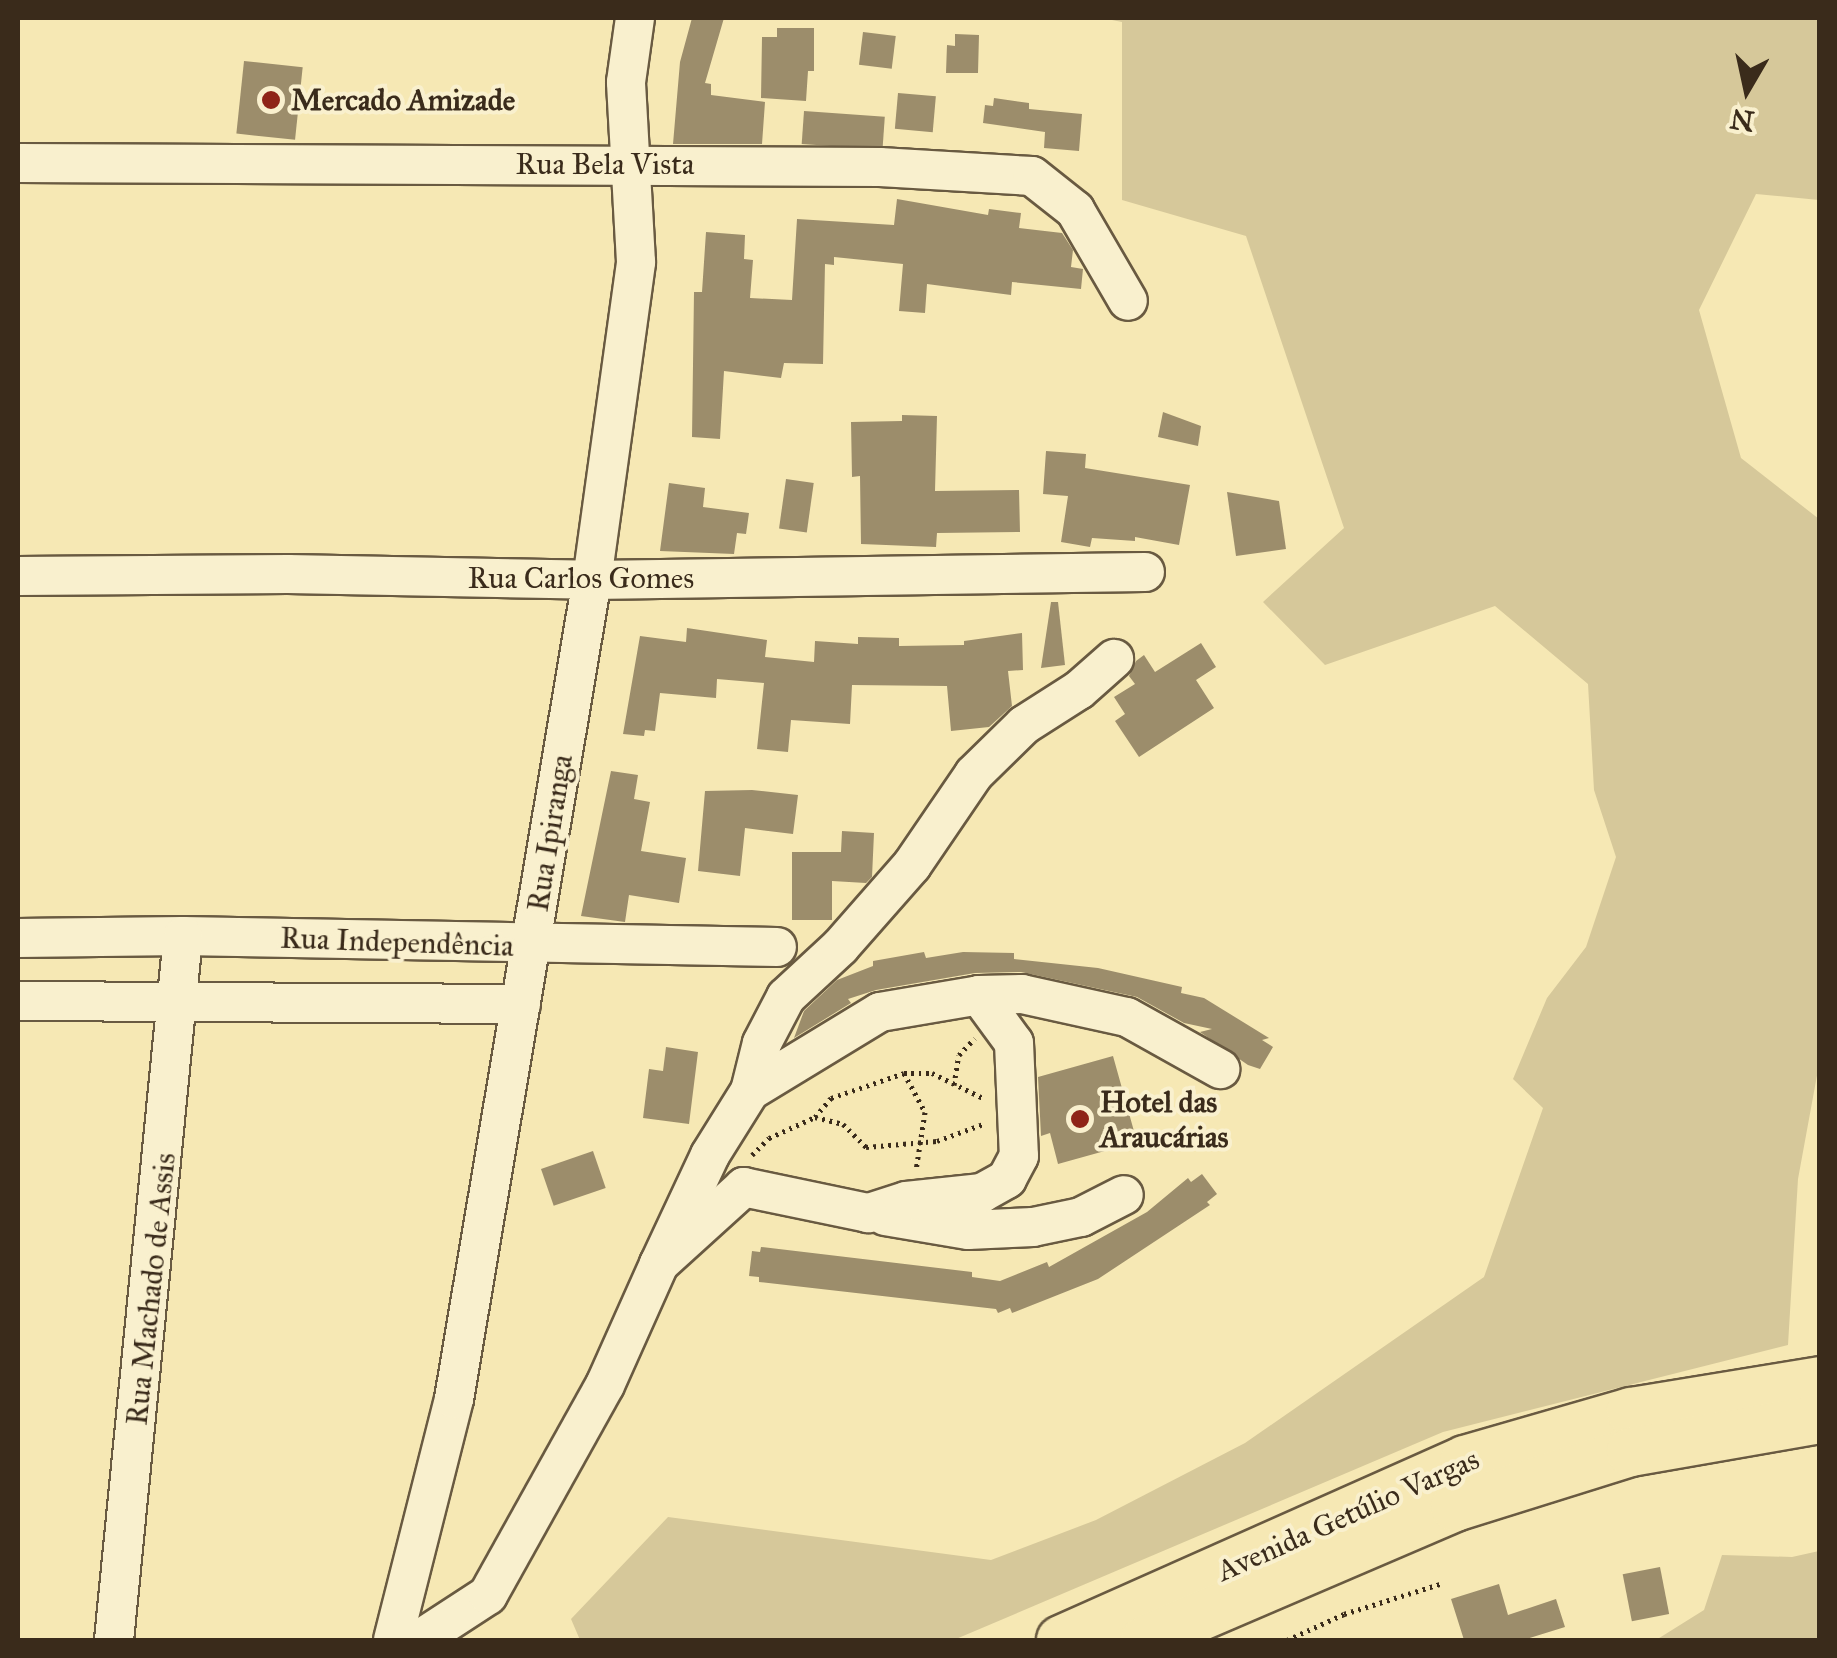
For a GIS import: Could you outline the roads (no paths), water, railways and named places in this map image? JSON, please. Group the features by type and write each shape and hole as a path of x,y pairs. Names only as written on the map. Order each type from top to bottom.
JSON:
{"main road":[{"name":"Avenida Getúlio Vargas","path":"1060,1640 1465,1460 1631,1412 1820,1381"},
{"name":"Avenida Getúlio Vargas","path":"1145,1640 1455,1507 1631,1452 1820,1420"}],"street":[{"name":"Rua Ipiranga","path":"393,1640 454,1399 592,580 636,262 626,82 635,18"},
{"name":"Rua Bela Vista","path":"18,162 880,166 1032,176 1076,210 1128,300"},
{"name":"Rua Carlos Gomes","path":"18,576 288,574 592,580 1146,572"},
{"path":"419,1640 488,1594 605,1385 659,1264 727,1171 762,1043 786,997 840,947 912,865 974,774 1024,724 1079,690 1114,659"},
{"name":"Rua Independência","path":"18,938 183,936 531,946 777,947"},
{"name":"Rua Machado de Assis","path":"114,1640 180,1000 183,936"},
{"path":"996,1018 1022,994 1127,1018 1220,1069"},
{"path":"750,1091 880,1012 996,1018 1044,1000"},
{"name":"Rua Independência","path":"18,1001 520,1004"},
{"path":"868,1213 906,1201 982,1193 1007,1180 1019,1156 1016,1110 996,1018"},
{"path":"727,1171 868,1213 968,1230 1033,1226 1080,1217 1124,1195"}],"place":[{"name":"Mercado Amizade","path":"271,100"},
{"name":"Hotel das Araucárias","path":"1080,1119"}]}
